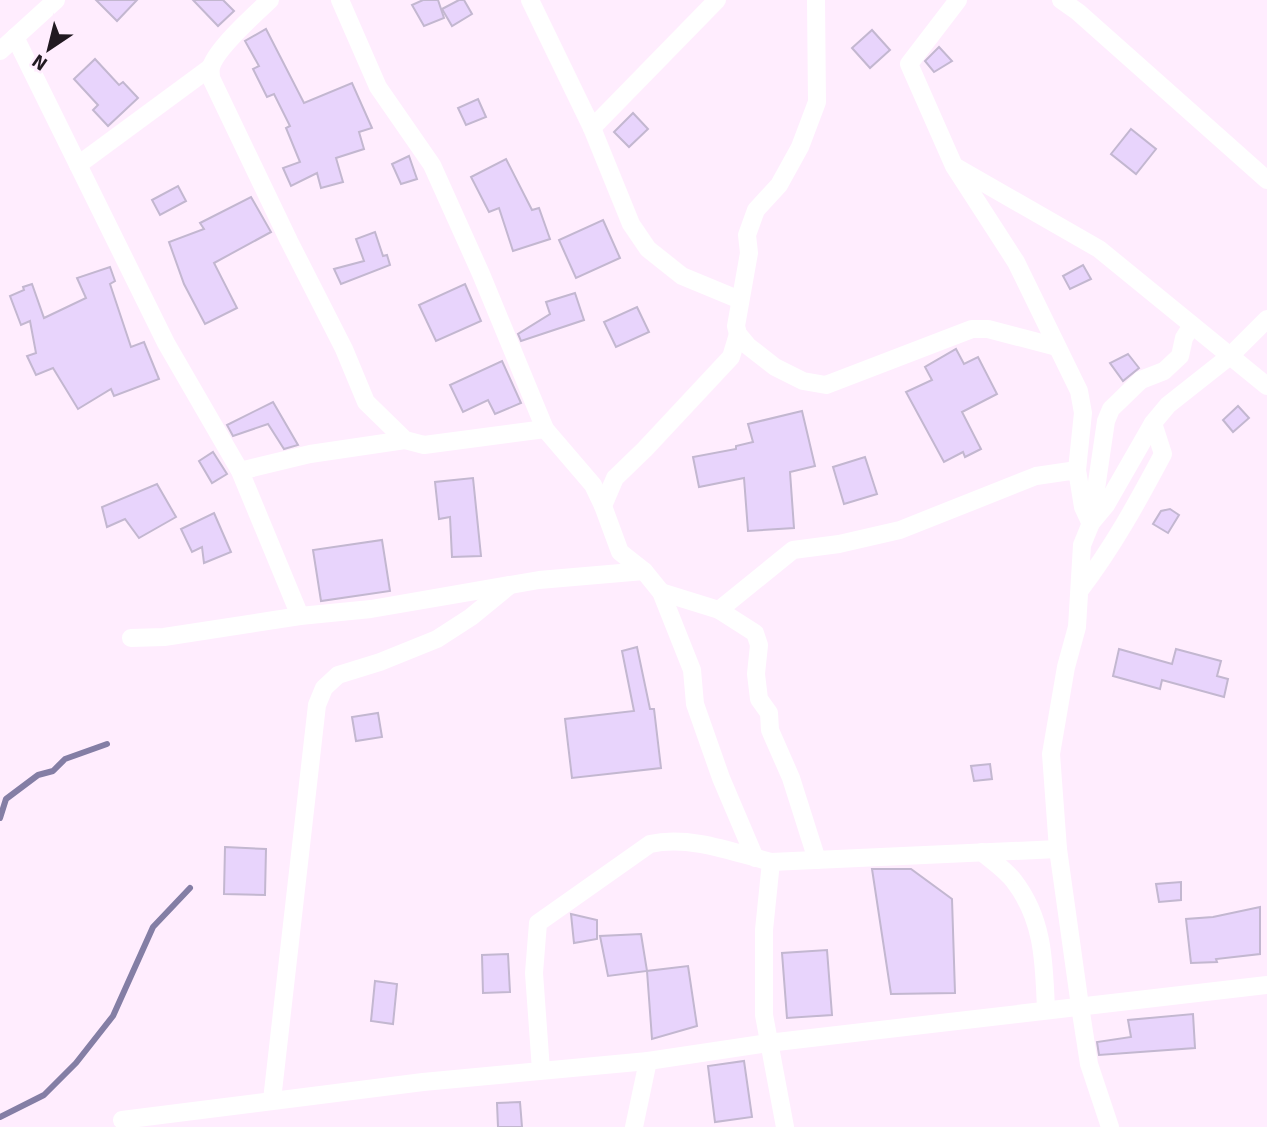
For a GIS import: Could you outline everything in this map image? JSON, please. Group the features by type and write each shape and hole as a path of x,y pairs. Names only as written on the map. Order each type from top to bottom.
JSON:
{"street":[{"path":"0,51 56,0"},
{"path":"78,165 211,67 249,19 270,0"},
{"path":"340,0 378,87 432,165 481,274 545,429 593,485 620,552 644,571 661,592 692,670 695,704 721,778 763,860 766,904 764,1015 785,1127"},
{"path":"530,0 592,128 631,224 648,249 682,276 740,300"},
{"path":"592,128 717,0"},
{"path":"603,506 615,478 730,357 738,334 740,300 749,253 747,235 756,210 779,185 800,147 817,102 816,0"},
{"path":"958,0 909,64 954,166 1016,262 1079,391 1083,413 1077,470 1083,507 1091,523"},
{"path":"1061,0 1079,12 1267,180"},
{"path":"15,37 166,343 240,471 300,616"},
{"path":"211,67 214,85 344,349 366,402 405,440"},
{"path":"954,166 1098,249 1267,386"},
{"path":"1091,523 1105,505 1153,423 1168,405 1230,356 1267,319"},
{"path":"1110,1127 1089,1064 1058,849 1051,754 1066,667 1077,627 1082,545 1091,523 1105,421 1111,409 1141,380 1164,371 1180,356 1184,338 1192,325"},
{"path":"738,334 748,346 775,367 815,385 839,381 972,329 988,329 1057,347"},
{"path":"1080,590 1100,565 1126,523 1163,454 1153,423"},
{"path":"240,471 310,454 405,440 424,445 545,429"},
{"path":"719,610 793,550 839,544 900,530 1036,476 1077,470"},
{"path":"131,638 371,609 510,585 644,571"},
{"path":"272,1100 317,705 324,688 338,675 380,662 437,639 471,617 510,585"},
{"path":"661,592 719,610 755,633 759,645 756,674 759,699 769,713 770,730 791,778 817,860"},
{"path":"541,1070 534,973 536,926 650,844 664,841 682,842 728,850 763,860 1058,849"},
{"path":"982,852 1014,880 1038,922 1046,1010"},
{"path":"1040,937 1069,932"},
{"path":"122,1120 272,1100 648,1061 768,1043 1267,985"},
{"path":"634,1127 648,1061"}],"building":[{"path":"96,0 137,0 117,21"},
{"path":"193,0 223,0 234,11 218,26"},
{"path":"423,0 438,0 444,18 424,26 412,5"},
{"path":"464,0 472,14 452,26 442,9"},
{"path":"266,29 304,103 352,83 372,128 359,132 364,149 336,158 343,182 321,188 317,173 291,186 283,168 300,162 286,128 290,126 274,94 267,97 253,69 259,66 245,41"},
{"path":"872,30 890,50 870,68 852,48"},
{"path":"939,47 952,61 934,72 925,61"},
{"path":"95,59 119,85 123,82 138,98 108,126 93,110 98,105 74,79"},
{"path":"478,99 486,117 466,125 458,108"},
{"path":"633,113 648,129 629,147 614,132"},
{"path":"1131,129 1156,149 1136,174 1111,154"},
{"path":"409,156 417,179 401,184 392,164"},
{"path":"506,159 532,210 539,208 550,239 513,251 499,208 489,212 471,177"},
{"path":"178,186 186,201 160,215 152,200"},
{"path":"251,197 271,232 214,263 237,308 205,324 184,284 169,242 204,229 200,223"},
{"path":"603,220 620,258 576,278 559,240"},
{"path":"375,232 383,256 387,255 390,265 341,284 334,269 364,261 356,239"},
{"path":"1083,265 1091,279 1070,289 1063,276"},
{"path":"110,267 115,281 110,284 131,347 144,342 159,379 114,396 111,389 78,409 53,368 36,375 27,356 36,353 30,321 21,325 10,296 32,284 44,318 86,298 77,278"},
{"path":"465,284 481,321 436,341 419,305"},
{"path":"575,293 584,320 521,341 518,334 550,314 546,302"},
{"path":"637,307 649,332 616,347 604,322"},
{"path":"956,349 964,364 978,357 997,394 962,412 981,449 965,457 963,452 944,462 906,392 932,380 925,367"},
{"path":"1128,354 1139,368 1123,381 1110,363"},
{"path":"502,361 521,403 495,414 488,400 463,412 450,385"},
{"path":"273,402 298,445 284,449 268,424 233,436 227,425"},
{"path":"1238,406 1249,418 1233,432 1223,420"},
{"path":"802,411 815,466 790,472 794,528 748,531 744,478 699,487 693,457 736,449 736,446 753,442 748,424"},
{"path":"213,452 227,474 212,483 199,461"},
{"path":"865,457 877,494 844,504 833,467"},
{"path":"473,478 481,556 452,557 450,517 439,519 435,482"},
{"path":"157,484 176,517 139,538 125,519 107,527 102,507"},
{"path":"1170,509 1179,515 1168,533 1153,524 1161,511"},
{"path":"214,513 231,552 204,563 202,547 192,552 181,529"},
{"path":"382,540 390,591 321,601 313,550"},
{"path":"637,647 650,709 654,709 661,768 572,778 565,719 634,711 622,651"},
{"path":"1119,649 1172,664 1176,649 1221,661 1217,676 1228,679 1224,697 1162,680 1160,689 1113,676"},
{"path":"378,713 382,737 356,741 352,717"},
{"path":"990,764 992,779 974,781 971,766"},
{"path":"225,847 266,849 265,895 224,894"},
{"path":"872,869 911,869 952,899 955,993 891,994"},
{"path":"1181,882 1181,900 1159,902 1156,884"},
{"path":"1260,907 1260,954 1216,959 1217,962 1191,963 1186,919 1213,917"},
{"path":"571,914 597,920 597,939 574,943"},
{"path":"641,934 647,971 608,976 600,936"},
{"path":"827,950 832,1015 787,1018 782,953"},
{"path":"508,954 510,992 483,993 482,955"},
{"path":"688,966 697,1026 652,1039 647,971"},
{"path":"375,981 397,984 393,1024 371,1021"},
{"path":"1193,1014 1195,1048 1099,1055 1097,1042 1131,1037 1128,1020"},
{"path":"744,1061 752,1117 715,1122 708,1066"},
{"path":"520,1102 522,1127 498,1127 497,1103"}],"waterway":[{"path":"0,818 6,799 38,775 53,771 65,759 107,744"},
{"path":"0,1117 44,1095 76,1063 113,1016 153,927 190,888"}]}
